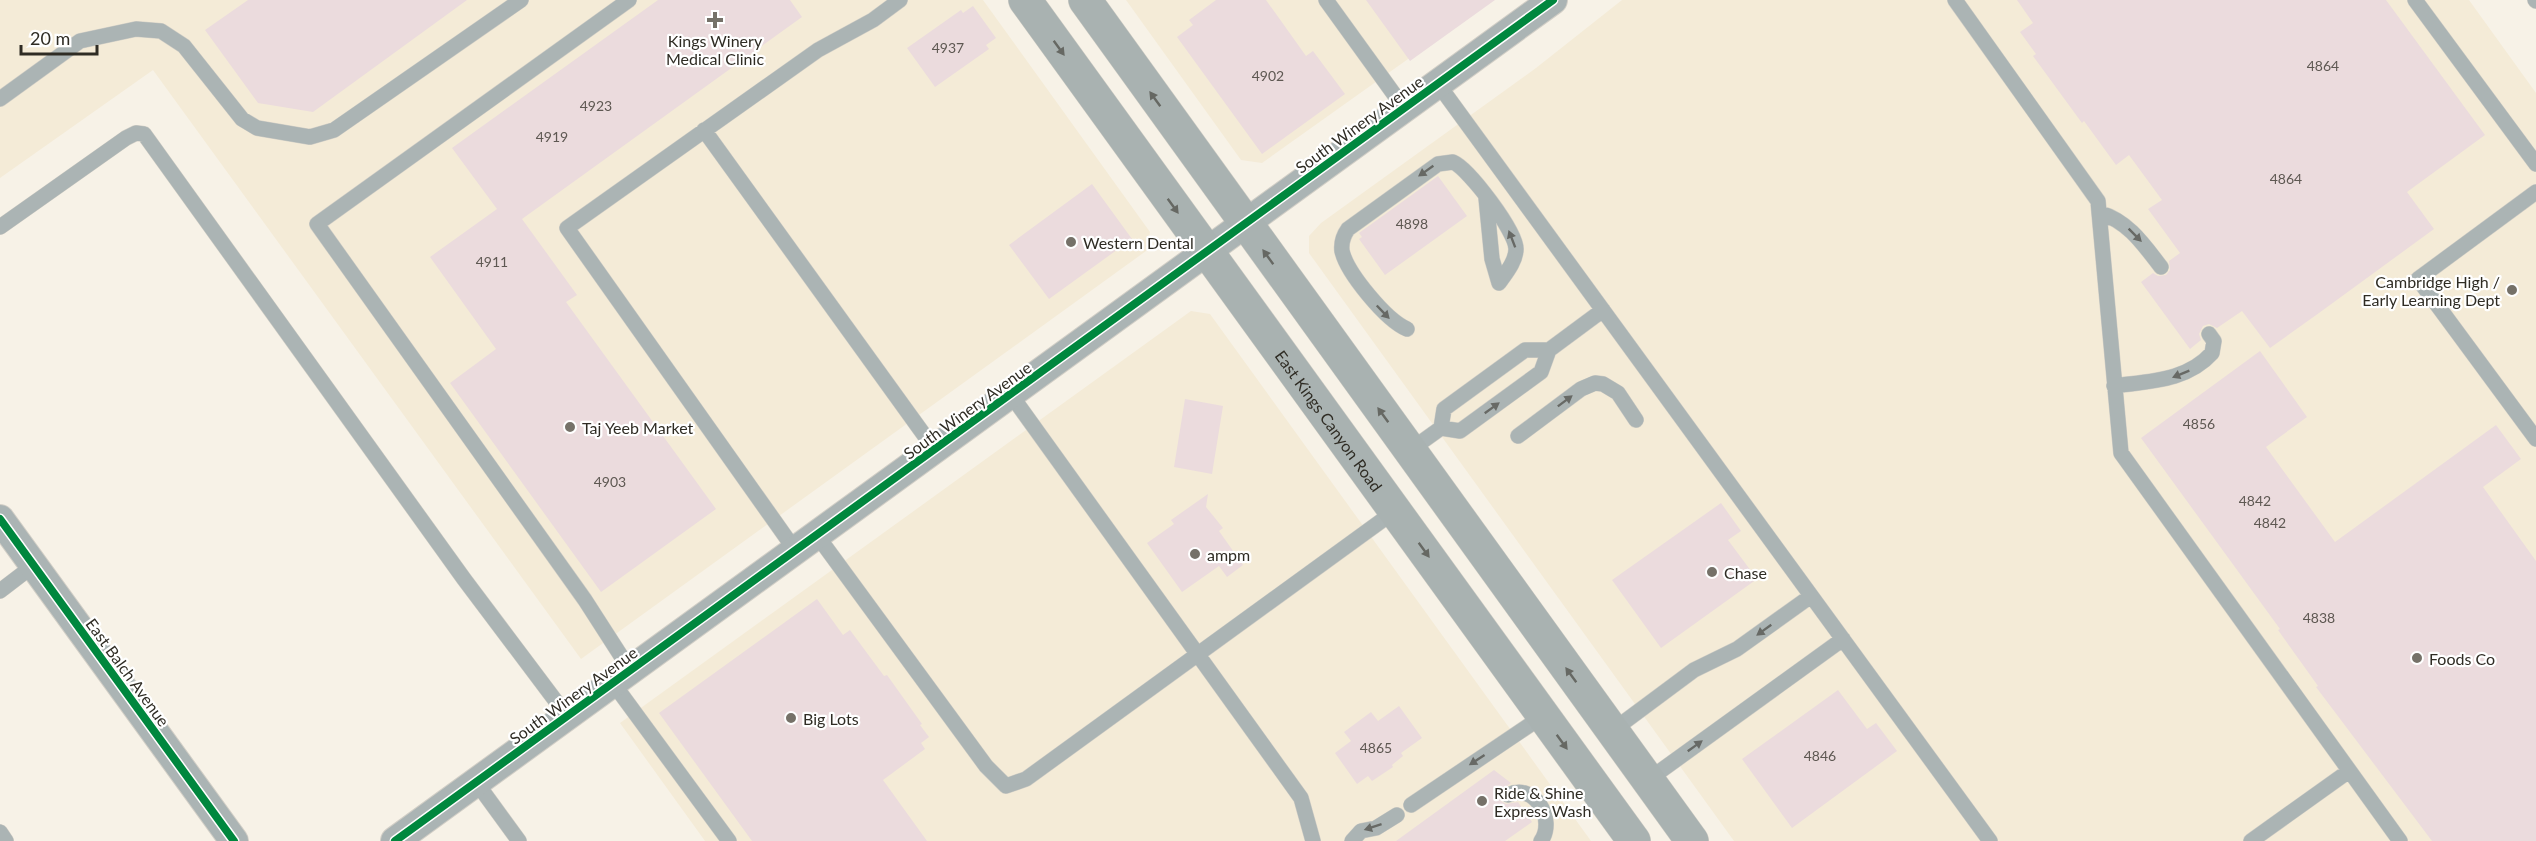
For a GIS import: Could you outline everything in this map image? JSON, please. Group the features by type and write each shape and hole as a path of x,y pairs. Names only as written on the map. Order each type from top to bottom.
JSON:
{"main road":[{"name":"East Kings Canyon Road","path":"1025,0 1634,841"},
{"path":"1085,0 1244,224 1692,841"}],"street":[{"name":"South Winery Avenue","path":"395,841 1553,0"},
{"name":"East Balch Avenue","path":"0,519 234,841"}],"lane":[{"path":"0,99 80,41 136,29 161,31 184,46 242,119 257,128 310,137 334,130 521,0"},
{"path":"629,0 317,224 585,600 621,677 729,841"},
{"path":"900,0 873,20 818,50 567,228 806,542 986,766 1006,786 1026,779 1395,511"},
{"path":"1326,0 1404,108"},
{"path":"1955,0 2092,190 2100,213 2119,442 2127,463 2400,841"},
{"path":"2415,0 2536,164"},
{"path":"1438,84 1990,841"},
{"path":"704,130 935,450"},
{"path":"0,227 126,138 136,133 144,134 464,579 567,716"},
{"path":"1407,329 1379,309 1347,263 1342,253 1343,235 1431,168 1447,161 1460,165 1470,174 1515,240 1514,258 1499,283 1492,260 1486,198"},
{"path":"2536,192 2418,279 2536,439"},
{"path":"2100,213 2113,217 2128,229 2161,267"},
{"path":"1409,451 1441,428 1460,431 1541,372 1549,350 1603,310"},
{"path":"2114,386 2174,378 2190,371 2212,353 2214,342 2209,334"},
{"path":"1441,428 1444,409 1525,350 1549,350"},
{"path":"1518,436 1581,389 1595,383 1603,384 1618,393 1636,420"},
{"path":"1011,395 1301,798 1313,841"},
{"path":"0,591 34,566"},
{"path":"1612,731 1694,670 1737,649 1811,596"},
{"path":"1648,780 1843,639"},
{"path":"1411,805 1543,716"},
{"path":"2251,841 2349,771"},
{"path":"476,782 519,841"},
{"path":"1508,795 1520,792 1530,796 1544,810 1547,831 1541,841"},
{"path":"1352,841 1361,831 1376,828 1397,815"},
{"path":"0,832 6,841"}],"shaded area":[{"path":"0,0 983,0 1150,232 1146,251 581,659 153,70 0,178"},
{"path":"1126,0 1491,0 1262,163 1241,160"},
{"path":"1622,0 2469,0 2536,93 2536,841 1734,841 1309,253 1309,236 1321,223 1536,68"},
{"path":"1191,311 1210,314 1591,841 705,841 620,723"}],"building":[{"path":"248,0 467,0 313,112 258,103 205,30"},
{"path":"658,0 790,0 802,17 522,219 577,295 566,302 716,509 601,592 450,383 496,349 430,257 497,209 452,148"},
{"path":"1216,0 1266,0 1306,56 1313,51 1345,94 1262,154 1177,37 1193,25 1189,20"},
{"path":"1366,0 1495,0 1410,61"},
{"path":"2017,0 2386,0 2485,135 2407,192 2434,229 2319,313 2270,348 2242,311 2217,328 2209,324 2203,326 2199,334 2201,340 2190,349 2141,282 2153,273 2158,276 2166,275 2170,270 2169,261 2180,253 2148,209 2162,200 2129,155 2116,165 2033,56 2036,54 2020,32 2033,23"},
{"path":"973,6 996,38 986,45 989,49 935,87 907,48 961,10 963,13"},
{"path":"1438,176 1467,216 1385,275 1359,239 1362,237 1359,233"},
{"name":"Western Dental","path":"1092,184 1132,239 1049,299 1009,245"},
{"name":"Foods Co","path":"2260,351 2307,417 2266,447 2335,542 2496,425 2521,459 2483,487 2536,561 2536,841 2432,841 2316,687 2318,686 2278,630 2280,629 2141,438"},
{"path":"1185,399 1223,406 1212,474 1174,467"},
{"name":"ampm","path":"1208,494 1206,507 1223,528 1219,531 1243,565 1227,577 1219,566 1182,592 1147,543 1174,524 1171,520"},
{"path":"1721,503 1741,531 1728,540 1757,579 1661,648 1612,580"},
{"name":"Big Lots","path":"817,599 843,635 850,630 884,676 887,675 929,737 921,743 925,749 883,780 927,841 752,841 659,713"},
{"path":"1838,690 1867,729 1876,723 1897,751 1792,828 1742,759"},
{"path":"1399,706 1422,738 1401,753 1403,756 1392,765 1393,767 1372,781 1368,776 1357,784 1335,753 1351,741 1344,732 1371,712 1378,721"},
{"name":"Ride & Shine Express Wash","path":"1494,770 1511,783 1499,792 1501,801 1506,804 1518,802 1532,822 1505,841 1396,841"}],"cycle path":[{"path":"395,841 1553,0"},
{"path":"0,519 234,841"}],"place":[{"name":"Kings Winery Medical Clinic","path":"715,20"},
{"name":"Western Dental","path":"1071,242"},
{"name":"Cambridge High / Early Learning Dept","path":"2512,290"},
{"name":"Taj Yeeb Market","path":"570,427"},
{"name":"ampm","path":"1195,554"},
{"name":"Chase","path":"1712,572"},
{"name":"Foods Co","path":"2417,658"},
{"name":"Big Lots","path":"791,718"},
{"name":"Ride & Shine Express Wash","path":"1482,801"}]}
